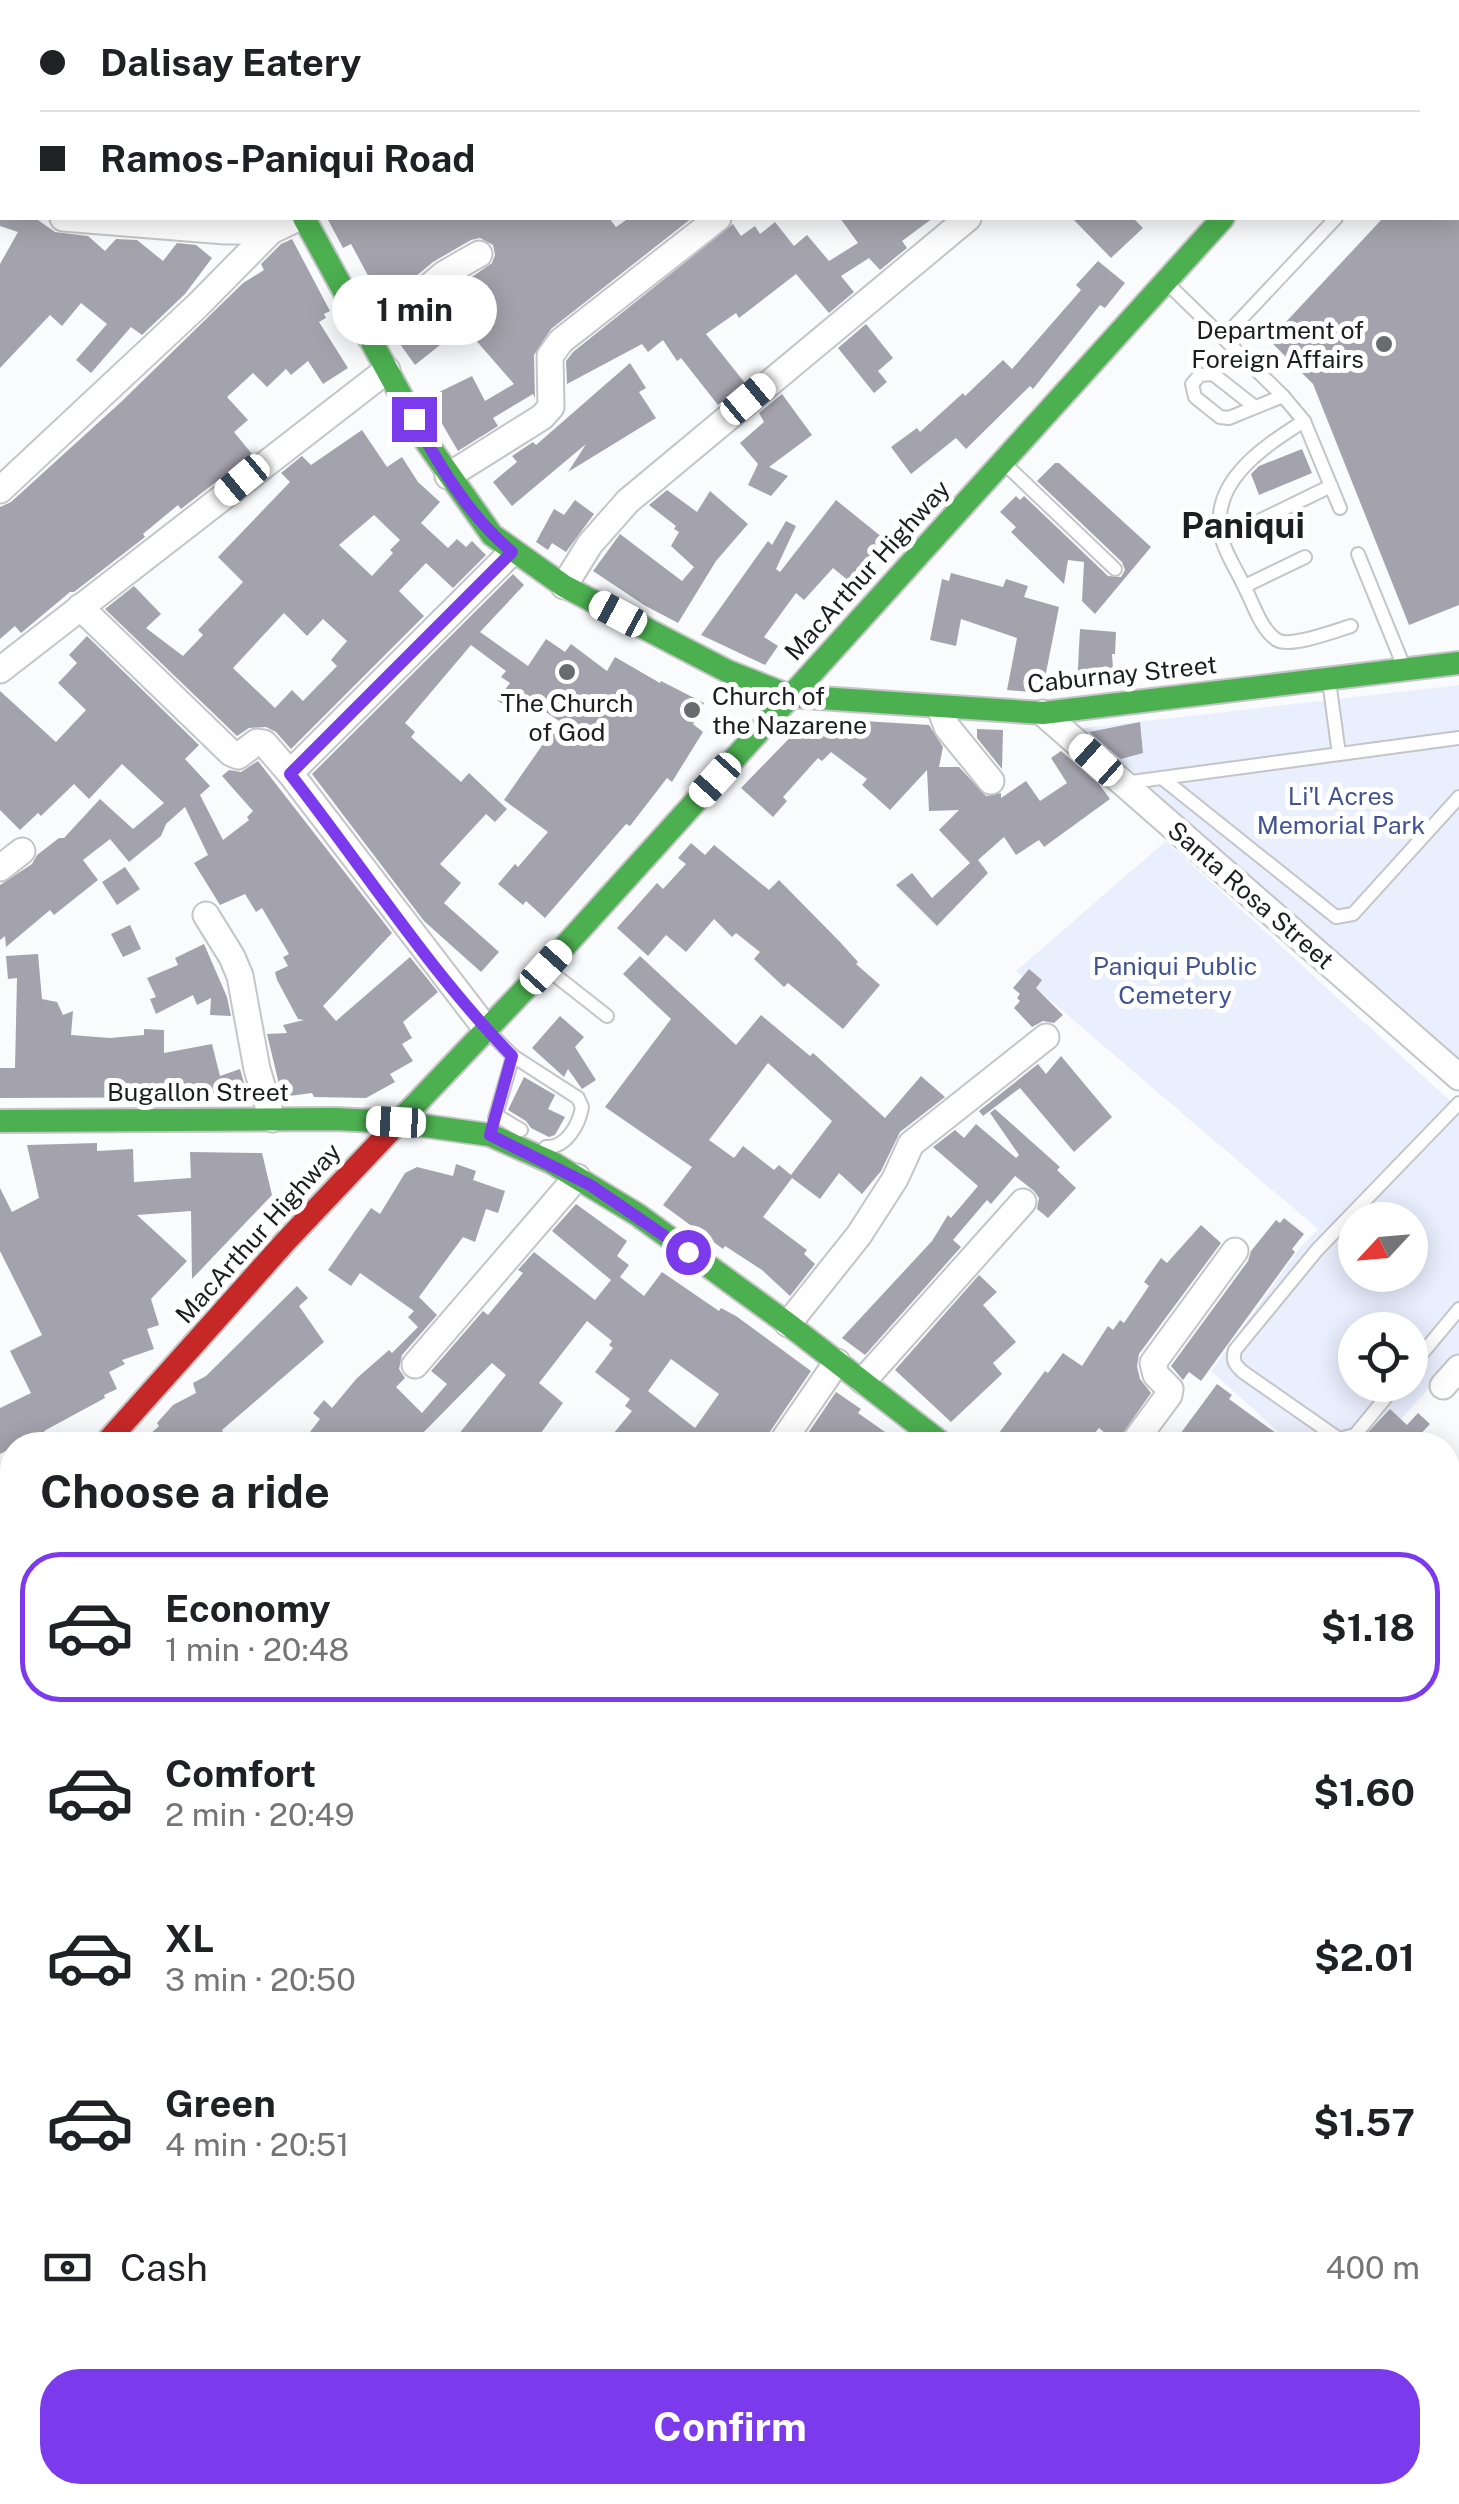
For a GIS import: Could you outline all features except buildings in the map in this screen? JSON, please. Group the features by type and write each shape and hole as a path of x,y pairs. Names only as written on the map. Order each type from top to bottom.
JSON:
{"main road":[{"name":"Caburnay Street","path":"302,220 448,476 492,536 564,586 727,671 790,696 1043,713 1459,663"},
{"name":"MacArthur Highway","path":"116,1432 396,1122 546,967 1221,220"},
{"name":"Bugallon Street","path":"2,1119 272,1119 493,1125 638,1215 928,1432"}],"street":[{"path":"87,220 271,231"},
{"path":"0,490 271,231 296,220"},
{"path":"448,476 542,417 551,407 550,356 561,341 715,220"},
{"path":"564,586 590,544 628,501 966,220"},
{"path":"370,337 444,274 479,254"},
{"path":"0,670 387,370"},
{"path":"290,774 512,552"},
{"path":"80,607 231,753 238,756 257,742 264,743 487,1030"},
{"path":"940,708 947,727 991,780"},
{"name":"Santa Rosa Street","path":"1043,713 1459,1077"},
{"path":"0,868 22,851"},
{"path":"206,915 240,976 257,1069 272,1119"},
{"path":"788,1324 859,1235 895,1179 911,1144 1046,1037"},
{"path":"415,1365 576,1177"},
{"path":"863,1381 1023,1202"},
{"path":"1142,1432 1170,1395 1170,1389 1156,1374 1154,1363 1235,1251"},
{"path":"789,1432 837,1362"}],"lane":[{"path":"1224,337 1334,220"},
{"path":"1165,282 1304,421 1340,508"},
{"path":"1256,407 1214,374 1200,375 1192,384 1194,397 1220,417 1229,418 1256,407 1283,396"},
{"path":"1304,421 1256,452 1245,464 1223,503 1222,539 1264,627 1277,641 1290,643 1351,626"},
{"path":"1003,462 1115,569"},
{"path":"1222,539 1330,486"},
{"path":"1358,554 1405,670"},
{"path":"1244,586 1305,557"},
{"path":"1329,679 1340,754"},
{"path":"1122,783 1459,738"},
{"path":"1162,778 1336,917 1353,914 1459,797"},
{"path":"546,967 607,1016"},
{"path":"487,1030 512,1056 578,1098 582,1114 566,1141 556,1147 493,1125 512,1056"},
{"path":"1330,1432 1236,1366 1235,1350 1317,1250 1459,1103"},
{"path":"1428,1346 1459,1309"},
{"path":"1357,1432 1382,1402"}],"green space":[{"name":"Li'l Acres Memorial Park","path":"1459,685 1459,1067 1076,729"},
{"name":"Paniqui Public Cemetery","path":"1166,841 1459,1109 1459,1353 1428,1389 1428,1312 1338,1312 1338,1402 1416,1402 1390,1432 1279,1432 1211,1371 1299,1249 1318,1229 1016,971"}],"traffic: fast":[{"path":"305,220 427,443 492,535 564,586 727,671 790,696 1043,713 1459,663"},
{"path":"394,1127 546,967 1221,220"},
{"path":"0,1121 335,1119 397,1122 490,1135 551,1162 638,1215 927,1432"}],"traffic: jam":[{"path":"116,1432 394,1127"}],"place":[{"name":"Department of Foreign Affairs","path":"1384,344"},
{"name":"The Church of God","path":"567,672"},
{"name":"Church of the Nazarene","path":"692,710"}],"district":[{"name":"Paniqui","path":"1243,526"}],"route":[{"path":"414,419 476,516 512,552 290,774 438,969 512,1056 490,1135 590,1185 688,1252"}]}
